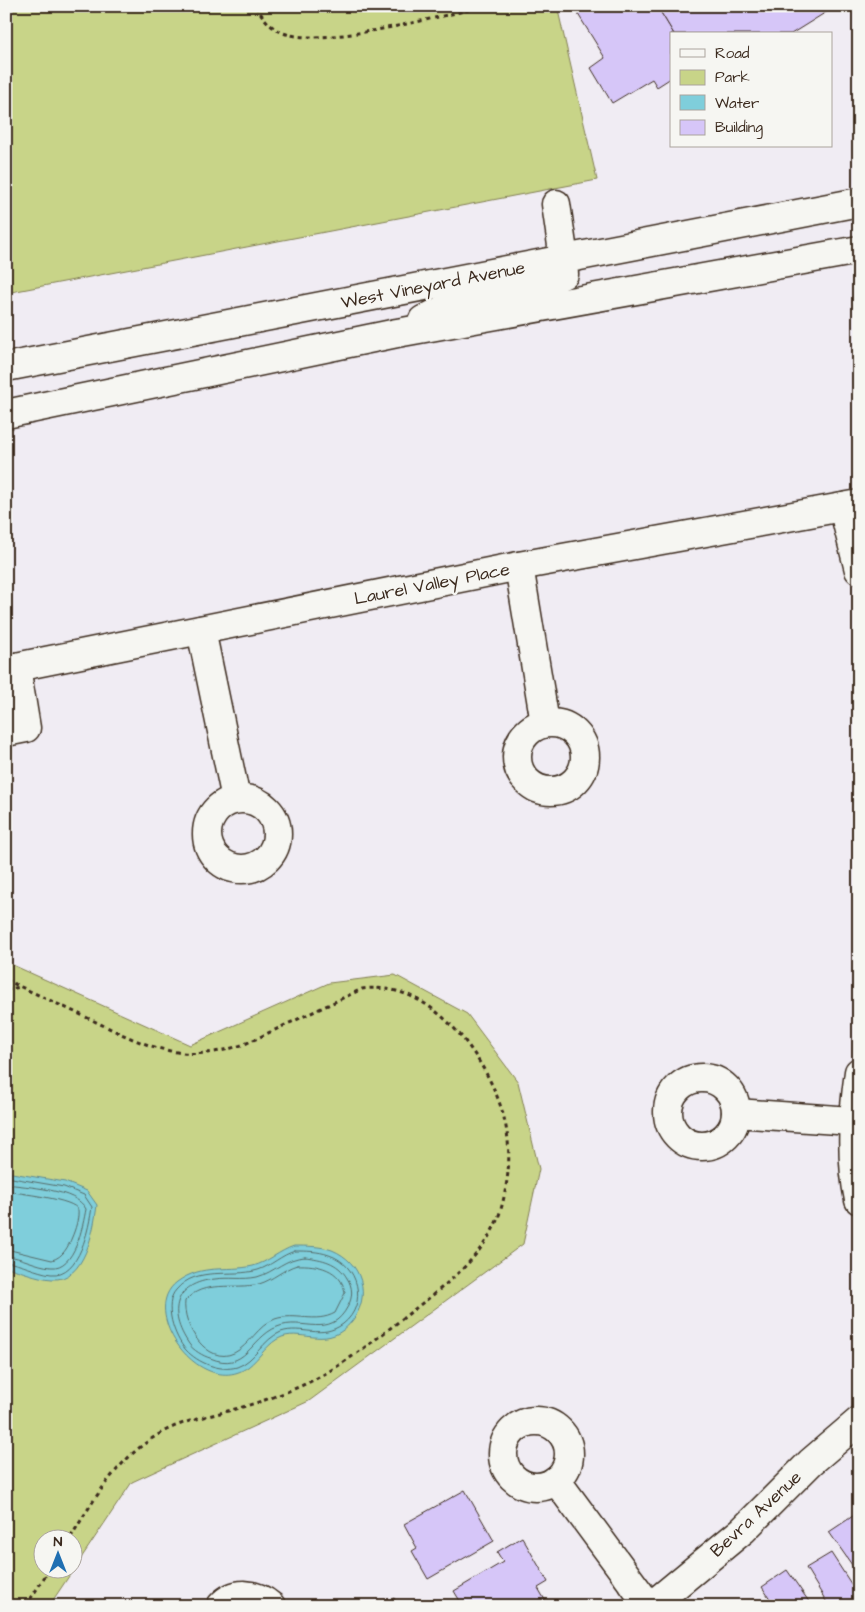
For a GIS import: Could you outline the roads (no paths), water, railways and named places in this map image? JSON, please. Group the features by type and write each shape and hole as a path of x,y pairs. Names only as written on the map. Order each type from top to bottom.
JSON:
{"street":[{"name":"West Vineyard Avenue","path":"6,367 859,202"},
{"path":"397,333 460,301 547,282 567,273 556,204"},
{"path":"6,414 397,333 859,250"},
{"path":"851,506 859,570"},
{"name":"Laurel Valley Place","path":"11,668 520,566 851,506"},
{"path":"520,566 545,723"},
{"path":"201,630 236,799"},
{"path":"6,732 26,728 11,668"},
{"path":"859,1072 852,1121 854,1178 859,1200"},
{"path":"736,1113 852,1121"},
{"name":"Bevra Avenue","path":"650,1606 743,1530 810,1462 859,1421"},
{"path":"556,1480 650,1606"},
{"path":"222,1606 237,1596 250,1595 263,1599 271,1606"}],"water":[{"path":"6,1172 65,1182 87,1191 97,1205 86,1252 73,1272 63,1278 52,1279 6,1267"},
{"path":"294,1246 318,1247 332,1250 342,1255 351,1263 361,1281 362,1291 362,1301 352,1321 343,1330 326,1337 290,1335 277,1339 248,1367 230,1374 212,1372 195,1363 180,1348 170,1331 165,1313 167,1296 177,1282 196,1272 205,1270 253,1266"}]}
